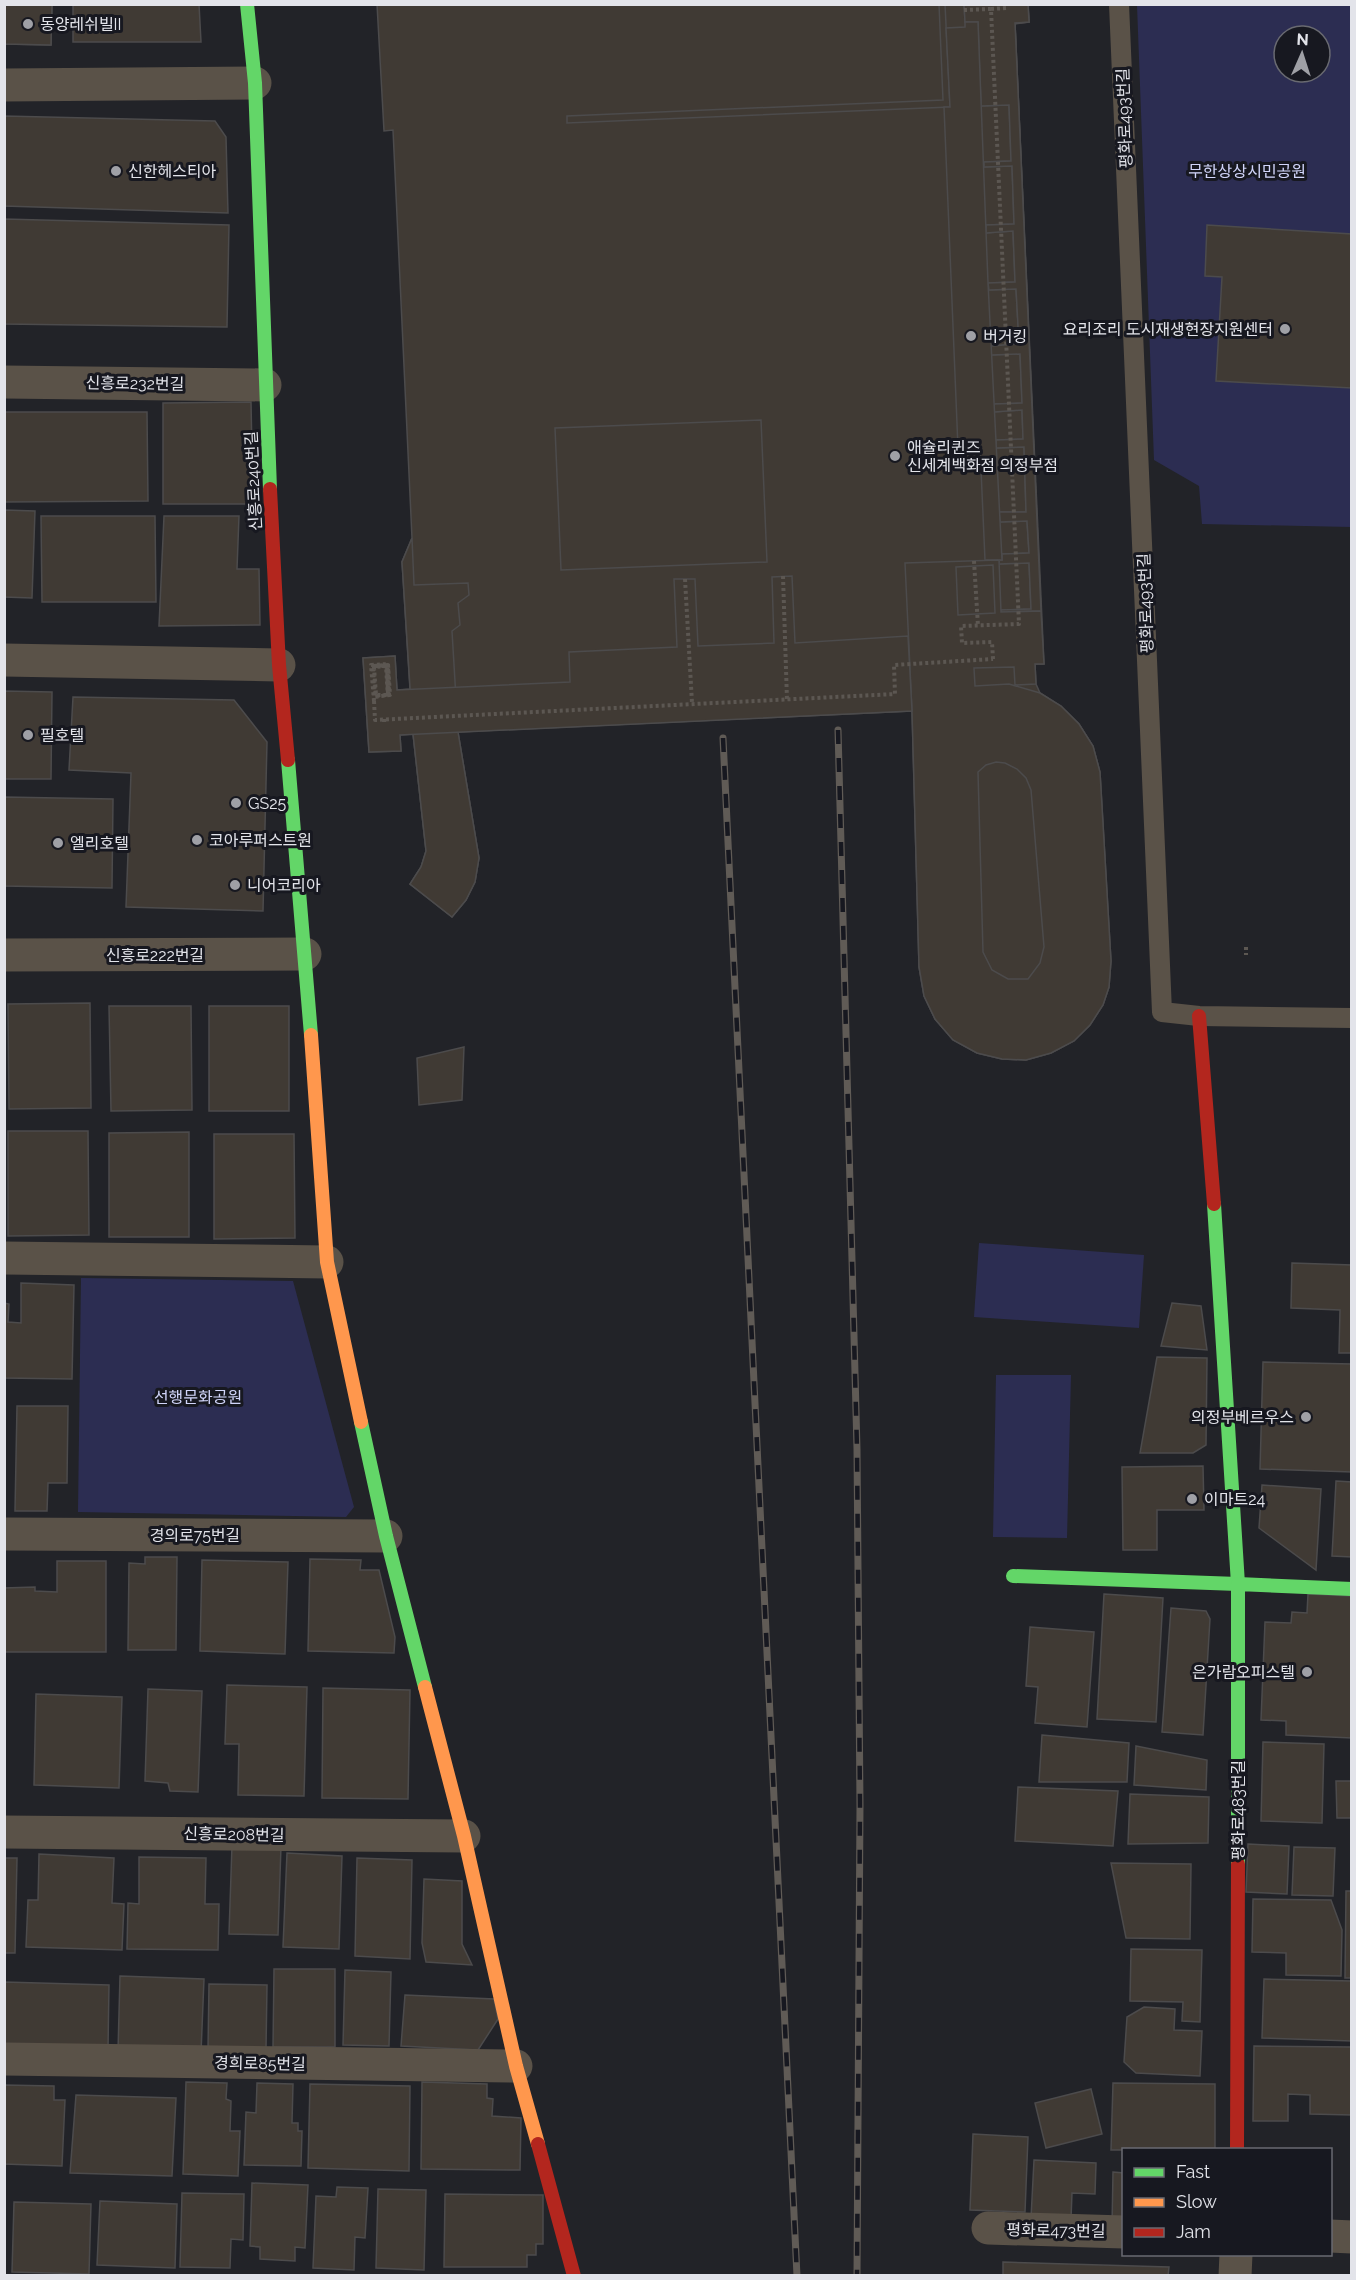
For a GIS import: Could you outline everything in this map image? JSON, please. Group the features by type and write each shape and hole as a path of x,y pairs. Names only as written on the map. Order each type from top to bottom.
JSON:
{"street":[{"name":"신흥로240번길","path":"247,4 255,83 265,385 279,665 305,954 327,1262 386,1536 464,1836 516,2066 574,2276"},
{"path":"4,85 255,83"},
{"name":"신흥로232번길","path":"4,382 265,385"},
{"path":"4,660 279,665"},
{"name":"신흥로222번길","path":"4,955 305,954"},
{"name":"평화로483번길","path":"1199,1016 1208,1112 1238,1584 1237,2148"},
{"path":"4,1258 327,1262"},
{"name":"경의로75번길","path":"4,1534 386,1536"},
{"path":"1014,1576 1352,1589"},
{"name":"신흥로208번길","path":"4,1832 464,1836"},
{"name":"경희로85번길","path":"4,2059 516,2066"},
{"name":"평화로473번길","path":"988,2228 1122,2232"},
{"path":"1332,2236 1352,2237"},
{"path":"1235,2276 1236,2256"}],"lane":[{"name":"평화로493번길","path":"1119,4 1161,1012 1199,1016 1352,1018"}],"path":[{"path":"964,10 975,7 1006,8"},
{"path":"388,698 387,687 387,677 386,666 374,667 376,694 382,694 388,694 387,666 374,666 375,696 382,695 389,694 388,665 373,666 374,697 382,696 390,695 388,664 372,665 375,720 895,694 894,665 993,659 992,642 962,643 962,627 1019,624 990,9"},
{"path":"974,561 978,626"},
{"path":"783,576 787,700"},
{"path":"685,579 692,703"},
{"path":"384,719 384,725"},
{"path":"1246,948 1246,954"}],"green space":[{"name":"무한상상시민공원","path":"1137,5 1351,5 1351,527 1202,524 1199,486 1154,460"},
{"path":"979,1243 1144,1255 1139,1328 974,1317"},
{"name":"선행문화공원","path":"81,1278 293,1281 354,1507 346,1517 78,1512"},
{"path":"996,1375 1071,1375 1067,1538 993,1537"}],"building":[{"name":"동양레쉬빌II","path":"4,4 52,4 51,45 4,44"},
{"name":"동양레쉬빌II","path":"4,4 52,4 51,45 4,44"},
{"path":"73,4 199,4 201,42 73,42"},
{"path":"377,4 1028,4 1029,22 1015,24 1044,664 1035,664 1036,684 1040,693 1061,706 1079,724 1093,746 1100,772 1111,961 1109,987 1103,1005 1090,1025 1074,1041 1051,1053 1026,1060 1002,1059 977,1053 953,1040 935,1019 924,996 919,967 912,711 458,732 479,858 475,882 466,900 452,917 410,884 421,867 426,851 413,734 400,735 401,751 369,752 363,658 395,656 397,690 410,689 402,562 412,538 393,130 384,131"},
{"path":"939,4 945,4 950,107 567,123 567,116 943,100"},
{"path":"964,4 1028,4 1029,22 1015,23 1041,611 1001,612 1001,610 1031,609 1029,563 999,564 1002,554 1029,553 1027,521 1000,522 999,512 1026,512 1024,447 996,448 996,440 1023,439 1022,410 994,412 994,404 1022,403 1020,354 991,355 991,346 1019,344 1016,289 989,290 988,283 1015,282 1013,231 986,233 986,225 1014,224 1012,166 984,167 984,162 1011,161 1009,105 981,106 978,22 965,22"},
{"path":"964,4 1028,4 1029,22 1015,23 1041,611 1001,612 1001,610 1031,609 1029,563 999,564 1002,554 1029,553 1027,521 1000,522 999,512 1026,512 1024,447 996,448 996,440 1023,439 1022,410 994,412 994,404 1022,403 1020,354 991,355 991,346 1019,344 1016,289 989,290 988,283 1015,282 1013,231 986,233 986,225 1014,224 1012,166 984,167 984,162 1011,161 1009,105 981,106 978,22 965,22"},
{"path":"965,22 978,22 1002,560 985,560 980,447 958,448 944,107 950,107 946,28 965,27"},
{"name":"신한헤스티아","path":"4,116 215,121 226,137 228,213 4,206"},
{"path":"4,219 229,225 227,327 4,324"},
{"name":"요리조리 도시재생현장지원센터","path":"1207,225 1352,234 1352,388 1216,381 1222,277 1205,276"},
{"path":"251,402 253,504 163,504 163,403"},
{"path":"4,412 147,412 148,501 4,502"},
{"path":"761,420 767,562 561,570 555,428"},
{"path":"4,510 35,511 32,598 4,597"},
{"path":"41,516 155,516 156,602 42,602"},
{"path":"164,516 239,516 237,569 259,569 260,625 159,626"},
{"path":"412,538 414,585 468,583 469,595 458,603 460,625 452,631 458,732 479,858 475,882 466,900 452,917 410,884 421,867 426,851 413,734 402,562"},
{"path":"999,560 1001,612 1041,611 1044,664 1035,664 1036,684 1015,685 1014,667 974,668 975,686 1009,684 1040,693 1061,706 1079,724 1093,746 1100,772 1111,961 1109,987 1103,1005 1090,1025 1074,1041 1051,1053 1026,1060 1002,1059 977,1053 953,1040 935,1019 924,996 919,967 912,711 905,563","holes":["993,565 995,613 958,615 956,567","996,762 1005,763 1017,769 1026,778 1031,790 1044,947 1040,963 1028,979 1008,979 992,970 983,952 978,772 986,765"]},
{"path":"792,576 795,643 908,636 912,711 400,735 401,751 369,752 363,658 395,656 397,690 570,682 569,652 677,647 674,579 695,579 698,646 774,643 772,577"},
{"name":"필호텔","path":"4,691 52,692 51,779 4,779"},
{"name":"코아루퍼스트원","path":"73,697 234,700 267,742 263,911 126,907 131,773 69,770"},
{"name":"엘리호텔","path":"4,797 113,799 112,888 4,886"},
{"path":"90,1003 91,1108 9,1109 8,1004"},
{"path":"109,1006 191,1006 192,1110 111,1111"},
{"path":"209,1006 289,1006 289,1111 209,1111"},
{"path":"464,1047 462,1100 419,1105 417,1058"},
{"path":"8,1131 88,1131 89,1235 8,1236"},
{"path":"189,1132 189,1237 109,1237 109,1133"},
{"path":"214,1134 294,1134 295,1238 214,1239"},
{"path":"1292,1263 1352,1265 1352,1353 1339,1353 1340,1310 1291,1308"},
{"path":"21,1283 74,1285 72,1379 4,1378 4,1303 9,1304 8,1322 21,1323"},
{"path":"1172,1303 1201,1306 1207,1350 1161,1346"},
{"path":"1157,1357 1207,1358 1206,1445 1193,1453 1140,1453"},
{"name":"의정부베르우스","path":"1263,1362 1352,1364 1352,1472 1260,1469"},
{"path":"17,1406 68,1406 67,1483 48,1483 47,1511 15,1511"},
{"path":"1203,1466 1204,1510 1157,1510 1157,1550 1123,1550 1122,1467"},
{"path":"1336,1481 1352,1482 1352,1557 1332,1556"},
{"path":"1262,1485 1321,1489 1316,1570 1259,1528"},
{"path":"145,1557 177,1557 176,1650 128,1650 129,1563 145,1564"},
{"path":"310,1559 361,1560 360,1570 379,1570 395,1637 394,1653 308,1651"},
{"path":"202,1560 288,1562 285,1654 200,1651"},
{"path":"57,1561 106,1561 106,1652 4,1652 4,1588 35,1587 35,1591 57,1592"},
{"path":"1104,1594 1163,1598 1156,1722 1097,1719"},
{"name":"은가람오피스텔","path":"1308,1594 1352,1596 1352,1738 1286,1735 1286,1721 1261,1720 1265,1622 1291,1623 1292,1612 1307,1613"},
{"path":"1171,1608 1206,1611 1210,1619 1203,1735 1162,1732"},
{"path":"1030,1627 1094,1632 1087,1727 1035,1723 1038,1687 1026,1686"},
{"path":"227,1685 307,1687 304,1796 238,1795 239,1744 225,1744"},
{"path":"323,1688 410,1690 408,1799 322,1798"},
{"path":"148,1689 202,1691 198,1792 170,1791 168,1783 145,1781"},
{"path":"36,1694 122,1697 119,1788 34,1785"},
{"path":"1042,1735 1129,1743 1127,1782 1039,1782"},
{"path":"1263,1742 1324,1744 1322,1823 1261,1821"},
{"path":"1136,1746 1207,1760 1206,1790 1134,1785"},
{"path":"1336,1781 1352,1781 1352,1818 1337,1818"},
{"path":"1018,1787 1118,1791 1113,1846 1015,1841"},
{"path":"1130,1794 1209,1797 1208,1843 1128,1844"},
{"path":"1248,1844 1289,1846 1287,1894 1246,1892"},
{"path":"232,1845 281,1846 278,1935 229,1934"},
{"path":"1294,1847 1335,1848 1333,1896 1292,1895"},
{"path":"287,1853 342,1856 339,1949 283,1947"},
{"path":"39,1854 114,1858 112,1903 124,1904 122,1950 26,1947 28,1900 38,1900"},
{"path":"139,1857 206,1858 205,1904 219,1904 218,1950 127,1949 128,1903 139,1904"},
{"path":"4,1858 17,1858 15,1953 4,1953"},
{"path":"357,1858 412,1860 410,1959 355,1956"},
{"path":"1111,1863 1191,1864 1190,1939 1126,1938"},
{"path":"424,1879 462,1881 462,1944 472,1965 426,1962 422,1943"},
{"path":"1346,1891 1352,1891 1352,1978 1345,1978"},
{"path":"1253,1899 1331,1900 1342,1930 1341,1976 1286,1975 1286,1953 1252,1952"},
{"path":"1131,1949 1202,1950 1200,2022 1182,2021 1183,2002 1130,2001"},
{"path":"274,1969 335,1969 335,2047 273,2047"},
{"path":"345,1970 391,1972 389,2046 343,2045"},
{"path":"120,1976 204,1979 201,2053 118,2051"},
{"path":"1264,1979 1352,1981 1352,2041 1262,2038"},
{"path":"4,1982 109,1985 108,2049 4,2047"},
{"path":"209,1984 267,1985 266,2050 208,2049"},
{"path":"405,1995 494,1999 498,2019 478,2050 401,2046"},
{"path":"1144,2007 1175,2009 1174,2030 1202,2031 1200,2076 1136,2073 1124,2062 1127,2017"},
{"path":"1254,2046 1352,2047 1352,2115 1310,2114 1310,2095 1288,2094 1288,2121 1253,2121"},
{"path":"186,2082 227,2083 226,2099 231,2101 230,2131 240,2131 238,2176 183,2174"},
{"path":"422,2082 487,2084 487,2098 493,2099 492,2116 521,2118 520,2170 421,2169"},
{"path":"257,2083 293,2084 292,2123 298,2123 298,2131 302,2131 301,2166 244,2165 246,2112 256,2113"},
{"path":"1113,2083 1215,2084 1215,2148 1111,2150"},
{"path":"310,2084 410,2086 409,2171 308,2168"},
{"path":"4,2085 54,2086 54,2100 65,2100 62,2166 4,2164"},
{"path":"1091,2089 1102,2134 1046,2148 1035,2103"},
{"path":"76,2095 176,2098 172,2176 70,2173"},
{"path":"973,2134 1028,2137 1025,2212 970,2210"},
{"path":"1034,2160 1096,2163 1095,2194 1072,2193 1071,2219 1031,2218"},
{"path":"1113,2172 1122,2173 1122,2226 1112,2226"},
{"path":"252,2183 308,2185 305,2248 295,2247 295,2261 260,2259 260,2247 250,2246"},
{"path":"337,2187 368,2188 365,2238 355,2237 354,2270 313,2268 316,2196 336,2197"},
{"path":"378,2189 426,2190 424,2270 376,2268"},
{"path":"182,2193 244,2194 243,2240 231,2239 230,2268 180,2267"},
{"path":"445,2194 543,2195 543,2244 536,2244 536,2255 527,2255 527,2267 444,2267"},
{"path":"100,2201 177,2204 175,2268 97,2265"},
{"path":"14,2202 91,2204 89,2274 12,2272"},
{"path":"1003,2262 1169,2267 1168,2276 1003,2276"}],"railway":[{"path":"838,730 857,1449 860,1806 857,2276"},
{"path":"723,738 797,2276"}],"traffic: fast":[{"path":"247,4 255,83 270,489"},
{"path":"288,760 311,1035"},
{"path":"1013,1576 1238,1584 1214,1204"},
{"path":"361,1422 386,1536 425,1687"},
{"path":"1238,1864 1238,1584 1352,1589"}],"traffic: slow":[{"path":"311,1035 327,1262 361,1422"},
{"path":"425,1687 464,1836 516,2066 538,2144"}],"traffic: jam":[{"path":"270,489 279,665 288,760"},
{"path":"1199,1016 1214,1204"},
{"path":"1237,2148 1238,1864"},
{"path":"538,2144 574,2276"}],"place":[{"name":"동양레쉬빌II","path":"28,24"},
{"name":"신한헤스티아","path":"116,171"},
{"name":"요리조리 도시재생현장지원센터","path":"1285,329"},
{"name":"버거킹","path":"971,336"},
{"name":"애슐리퀸즈 신세계백화점 의정부점","path":"895,456"},
{"name":"필호텔","path":"28,735"},
{"name":"GS25","path":"236,803"},
{"name":"코아루퍼스트원","path":"197,840"},
{"name":"엘리호텔","path":"58,843"},
{"name":"니어코리아","path":"235,885"},
{"name":"의정부베르우스","path":"1306,1417"},
{"name":"이마트24","path":"1192,1499"},
{"name":"은가람오피스텔","path":"1307,1672"}]}
